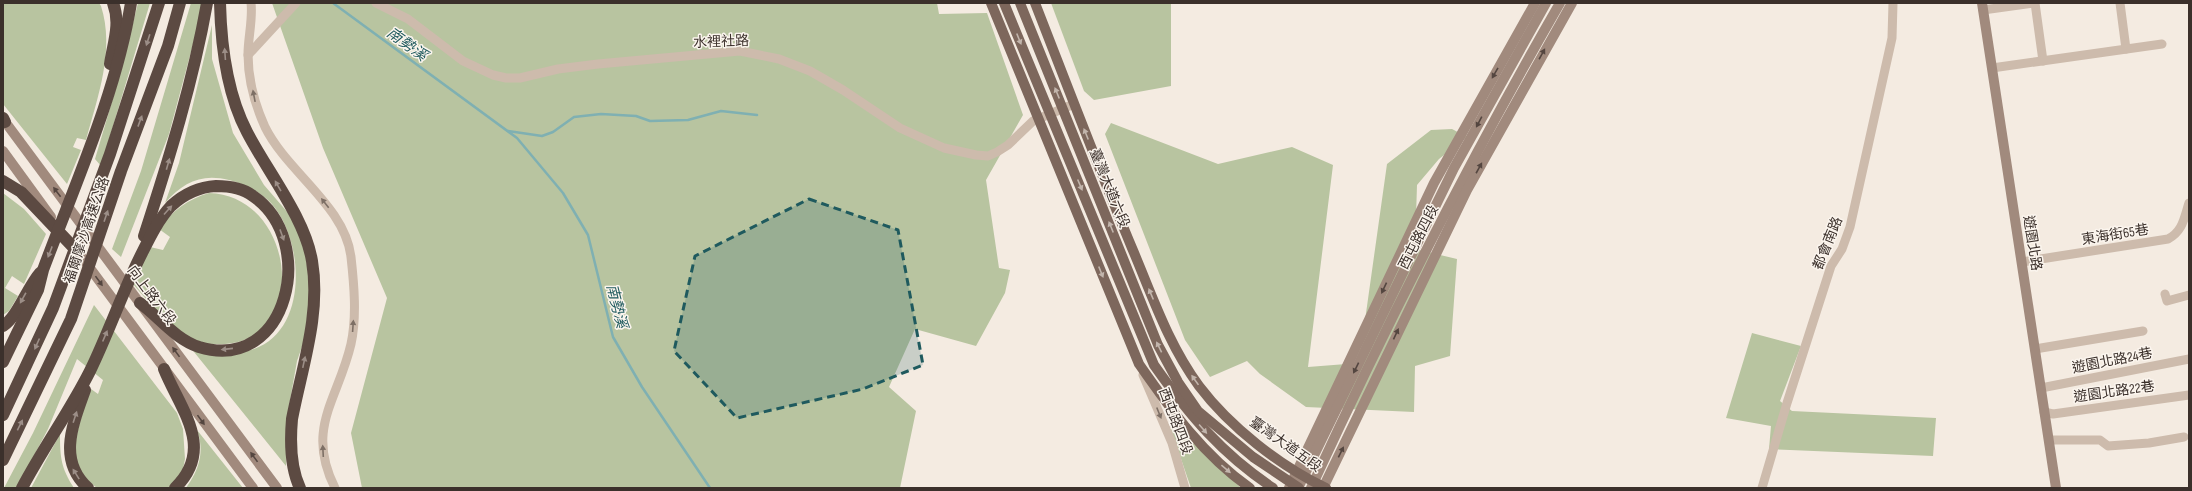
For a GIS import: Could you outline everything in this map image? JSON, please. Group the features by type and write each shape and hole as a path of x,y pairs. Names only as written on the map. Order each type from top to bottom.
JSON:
{"highway":[{"path":"106,96 110,58 118,26 117,13 113,3"},
{"path":"3,362 38,290 43,270 93,137 126,35 131,3"},
{"name":"福爾摩沙高速公路","path":"3,415 53,308 110,154 158,3"},
{"name":"福爾摩沙高速公路","path":"3,460 72,319 121,171 168,46 180,3"},
{"path":"220,3 220,18 226,65 236,108 246,132 300,224 312,260 315,305 292,419 290,438 292,462 300,488"},
{"path":"134,267 166,170 195,69 207,5"},
{"path":"3,181 20,192 76,250"},
{"path":"88,488 72,467 70,456 73,422 89,372 134,267 154,228 172,205 193,190 211,187 234,188 254,196 277,224 287,253 288,281 285,298 279,315 263,334 239,347 214,350 193,344 174,333 140,303"},
{"path":"3,326 9,322 30,284 43,270"},
{"path":"164,369 172,389 189,419 195,438 193,456 188,473 175,488"},
{"path":"22,488 89,372"}],"main road":[{"path":"991,3 1139,364 1168,406 1195,439 1215,460 1250,488"},
{"name":"臺灣大道六段","path":"1004,3 1154,365 1185,409 1207,434 1246,470 1273,488"},
{"name":"臺灣大道六段","path":"1020,3 1158,345 1178,382"},
{"name":"臺灣大道六段","path":"1035,3 1074,104 1171,340 1186,367"},
{"name":"臺灣大道五段","path":"1186,367 1200,388 1231,421 1260,447 1324,488"},
{"name":"臺灣大道五段","path":"1178,382 1198,411 1253,457 1294,487"}],"street":[{"path":"251,3 248,55 256,104 265,127 286,160 326,204 347,241 351,254 354,290 352,342 324,422 324,463 334,488"},
{"path":"248,55 296,3"},
{"name":"水裡社路","path":"376,3 408,19 463,61 493,75 506,78 520,78 558,69 598,64 740,51 779,59 810,71 843,90 900,128 924,140 961,152 988,156 1008,145 1038,118 1074,104"},
{"name":"西屯路四段","path":"1294,487 1297,471 1412,230 1457,141 1535,3"},
{"name":"西屯路四段","path":"1294,487 1341,399 1454,168 1546,3"},
{"name":"西屯路四段","path":"1311,488 1433,238 1476,154 1560,3"},
{"name":"西屯路四段","path":"1324,488 1467,190 1572,3"},
{"name":"都會南路","path":"1762,488 1787,403 1831,266 1842,249 1850,227 1892,38 1893,3"},
{"path":"1983,7 2034,3 2043,60"},
{"path":"2120,3 2126,49"},
{"name":"遊園北路","path":"1983,7 2056,488"},
{"path":"1992,68 2162,44"},
{"name":"向上路六段","path":"4,120 277,488"},
{"path":"3,151 253,488"},
{"path":"1412,230 1454,168"},
{"path":"1433,238 1467,190"},
{"name":"東海街65巷","path":"2022,262 2168,239 2177,234 2182,226 2189,203"},
{"path":"2165,294 2167,301 2189,296"},
{"path":"2035,348 2143,331"},
{"name":"遊園北路24巷","path":"2041,388 2189,359"},
{"name":"西屯路四段","path":"1139,364 1172,443 1185,488"},
{"name":"遊園北路22巷","path":"2044,412 2054,414 2189,395"},
{"path":"2049,440 2100,440 2108,446 2149,443 2184,437"}],"highlighted area":[{"path":"809,199 898,230 923,365 863,389 737,418 674,351 695,256"}],"green space":[{"path":"4,3 99,3 101,6 105,23 106,56 100,90 86,140 77,138 73,147 81,150 67,184 3,104"},
{"path":"138,3 150,3 101,166 95,159 121,71"},
{"path":"191,3 204,3 169,134 121,257 112,249 141,171"},
{"path":"272,3 937,3 939,14 987,13 1023,115 986,180 999,268 1010,270 1005,293 976,346 915,329 889,387 916,411 900,488 362,488 351,433 387,298 323,148"},
{"path":"1051,3 1171,3 1171,86 1094,100 1084,91"},
{"path":"212,25 212,59 233,133 264,185 289,214 304,244 310,287 307,332 297,361 289,406 286,466 190,347 233,353 247,351 267,342 282,327 291,308 295,286 295,263 291,241 283,220 271,203 257,192 241,184 219,178 194,181 179,190 165,203 179,163"},
{"path":"1111,123 1218,164 1292,147 1333,165 1308,367 1359,363 1387,164 1431,130 1452,129 1467,137 1439,159 1417,185 1415,249 1457,259 1450,356 1415,366 1414,412 1306,407 1260,374 1247,361 1210,377 1185,340 1105,134"},
{"path":"3,193 24,209 46,234 24,284 12,276 5,288 18,296 9,311 3,315"},
{"path":"209,193 238,200 260,217 275,241 282,268 280,295 271,319 252,336 225,344 195,341 184,336 161,316 133,284 150,247 163,250 170,237 159,229 169,217 187,202"},
{"path":"94,305 177,413 183,429 185,459 183,469 170,488 97,488 80,472 75,457 79,427 91,389 98,394 103,380 77,359 48,429 17,488 4,488 33,433"},
{"path":"1752,333 1801,346 1780,401 1792,411 1936,418 1933,456 1769,449 1771,426 1726,418"},
{"path":"1174,425 1241,488 1191,488 1170,427"},
{"path":"197,430 243,488 186,488 191,481 199,460 200,446"},
{"path":"60,434 62,462 66,474 74,488 31,488"}],"waterway":[{"name":"南勢溪","path":"333,3 517,138 563,193 588,235 613,337 642,387 710,488"},
{"name":"南勢溪","path":"508,131 542,136 553,132 574,117 601,114 636,116 650,121 688,120 721,111 757,115"}]}
